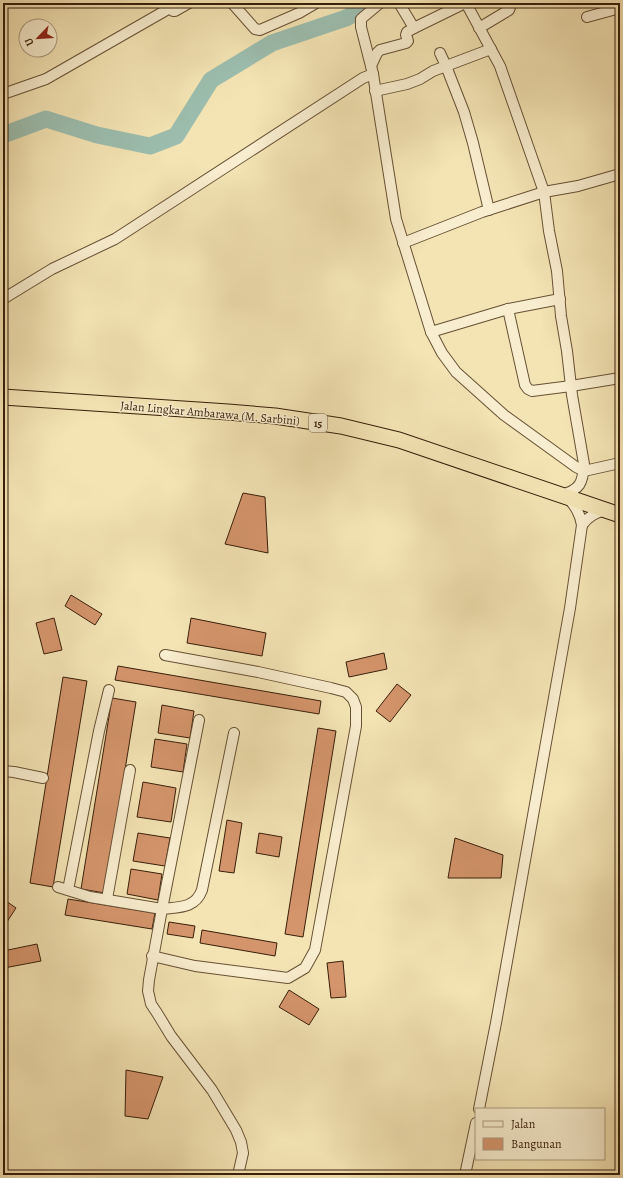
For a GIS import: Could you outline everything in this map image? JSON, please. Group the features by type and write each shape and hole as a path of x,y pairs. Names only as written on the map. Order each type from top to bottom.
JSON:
{"highway":[{"name":"Jalan Lingkar Ambarawa (M. Sarbini)","path":"3,397 275,416 341,426 399,440 620,515"}],"street":[{"path":"3,94 46,79 167,6 172,11 175,11 189,3"},
{"path":"232,3 255,29 260,30 316,3"},
{"path":"380,3 361,19 361,27 372,70 396,219 431,332 442,353 456,372 504,415 576,468 584,471 620,464"},
{"path":"399,3 414,28"},
{"path":"3,299 52,269 116,239 363,78 372,70 377,53 380,50 406,43 408,41 406,32 465,3 500,66 544,192 549,231 557,271 561,316 573,402 584,464 584,471 580,485 575,490 564,496 576,507 582,525 570,608 496,1023 479,1108"},
{"path":"479,28 509,10 509,3"},
{"path":"587,17 620,8"},
{"path":"375,91 407,84 420,79 433,71 490,49"},
{"path":"440,53 473,143 489,210"},
{"path":"403,244 489,210 544,192 578,186 620,174"},
{"path":"431,332 508,309 560,299"},
{"path":"508,309 525,385 528,389 532,391 620,378"},
{"path":"580,485 589,500 601,508 587,518 582,525"},
{"path":"152,956 195,966 288,978 305,968 315,950 356,726 356,707 353,699 346,692 265,674 165,655"},
{"path":"109,690 63,888 90,897 162,909 184,906 199,898 202,890 234,733"},
{"path":"199,720 152,956 148,991 151,1004 172,1036 212,1090 236,1130 241,1142 242,1153 238,1175"},
{"path":"107,899 130,770"},
{"path":"3,771 43,778"},
{"path":"465,1175 475,1128"}],"building":[{"path":"243,493 265,497 268,553 225,544"},
{"path":"71,595 102,614 95,625 65,606"},
{"path":"54,618 62,650 44,654 36,623"},
{"path":"191,618 266,633 262,656 187,643"},
{"path":"384,653 387,669 349,677 346,662"},
{"path":"118,666 321,701 319,714 115,680"},
{"path":"63,677 87,681 53,887 30,883"},
{"path":"397,684 411,695 390,722 376,711"},
{"path":"112,698 136,702 105,893 81,889"},
{"path":"162,705 194,711 190,738 158,733"},
{"path":"318,728 336,731 303,937 285,934"},
{"path":"155,739 187,744 183,772 151,767"},
{"path":"143,782 176,788 171,822 137,817"},
{"path":"227,820 242,823 234,873 219,871"},
{"path":"138,833 170,838 165,866 133,861"},
{"path":"259,833 282,837 279,857 256,853"},
{"path":"455,838 503,855 501,878 448,878"},
{"path":"131,869 162,874 158,900 127,894"},
{"path":"3,899 16,908 3,928"},
{"path":"68,899 155,913 152,929 65,915"},
{"path":"169,922 195,926 193,938 167,934"},
{"path":"202,930 277,943 275,956 200,943"},
{"path":"37,944 41,961 4,968 3,951"},
{"path":"343,961 346,997 331,998 327,963"},
{"path":"289,990 319,1009 309,1025 279,1007"},
{"path":"126,1070 163,1077 148,1119 125,1116"}],"waterway":[{"path":"3,135 46,119 97,135 150,146 176,136 211,80 272,43 346,18 371,3"}]}
